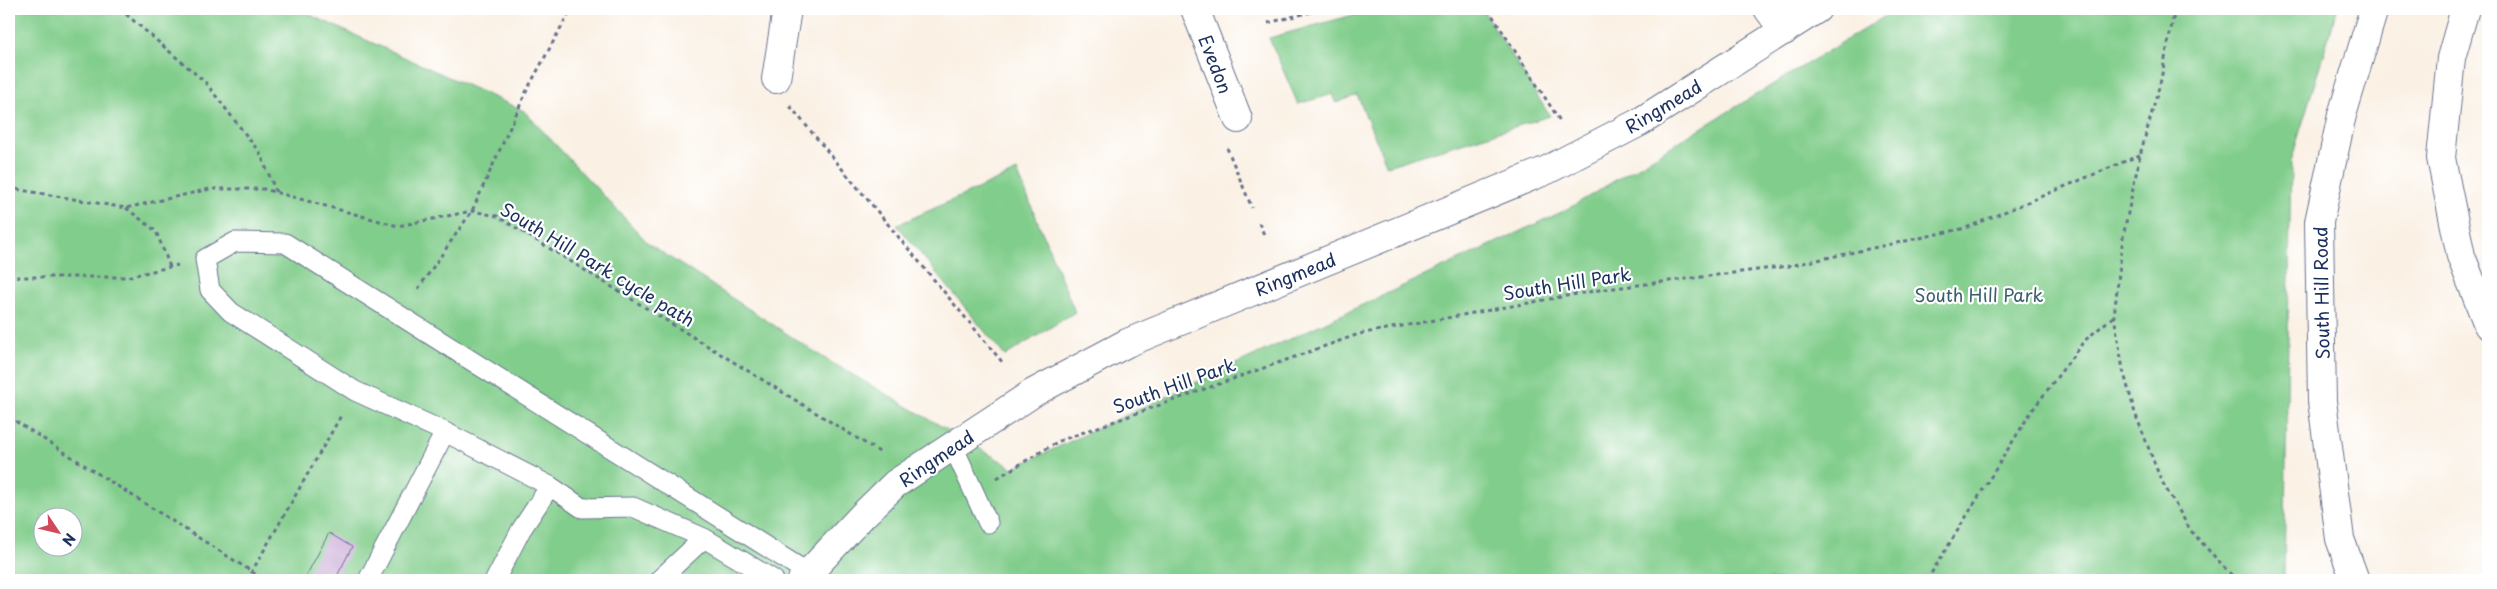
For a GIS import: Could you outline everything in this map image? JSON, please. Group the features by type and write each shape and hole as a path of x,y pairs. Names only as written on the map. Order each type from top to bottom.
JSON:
{"street":[{"path":"776,79 787,9"},
{"name":"Evedon","path":"1195,9 1238,120"},
{"path":"1768,9 1784,31"},
{"name":"Ringmead","path":"805,577 896,484 1033,393 1127,343 1547,170 1640,122 1817,9"},
{"name":"South Hill Road","path":"2355,580 2340,538 2322,401 2319,222 2342,114 2374,9"},
{"path":"2464,9 2451,58 2441,158 2461,256 2488,326"}],"lane":[{"path":"774,580 704,538 633,507 582,508 550,486 445,432 356,391 231,312 210,290 205,259 236,242 285,243 805,577"},
{"path":"368,580 445,432"},
{"path":"953,446 988,523"},
{"path":"495,580 521,530 550,486"},
{"path":"658,580 704,538"}],"path":[{"path":"120,9 205,82 260,152 276,192"},
{"path":"418,289 472,211 527,90 572,9"},
{"path":"1268,23 1322,9"},
{"path":"1488,9 1560,121"},
{"path":"2175,9 2160,84 2140,155 2123,237 2114,316 2125,378 2135,413 2161,480 2191,530 2236,580"},
{"path":"776,79 794,113 1003,363"},
{"path":"1238,120 1227,148 1252,208"},
{"name":"South Hill Park","path":"974,492 1058,441 1359,334 1599,290 1789,266 1966,228 2140,155"},
{"name":"South Hill Park cycle path","path":"9,188 126,208 210,189 264,189 398,226 472,211 497,216 881,453"},
{"path":"126,208 156,231 170,267"},
{"path":"1259,223 1265,238"},
{"path":"9,280 15,277 127,277 205,259"},
{"path":"1928,580 2031,412 2084,341 2114,316"},
{"path":"247,580 342,414"},
{"path":"9,417 265,580"}],"green space":[{"name":"South Hill Park","path":"9,9 297,9 524,111 649,244 824,358 1013,468 1568,209 1897,9 2337,9 2291,161 2284,580 9,580"},
{"path":"1375,9 1482,9 1550,116 1387,166 1357,95 1336,103 1333,94 1298,104 1269,38"},
{"path":"1017,171 1075,312 1005,356 897,225"}],"building":[{"path":"329,533 352,547 335,580 304,580"}]}
